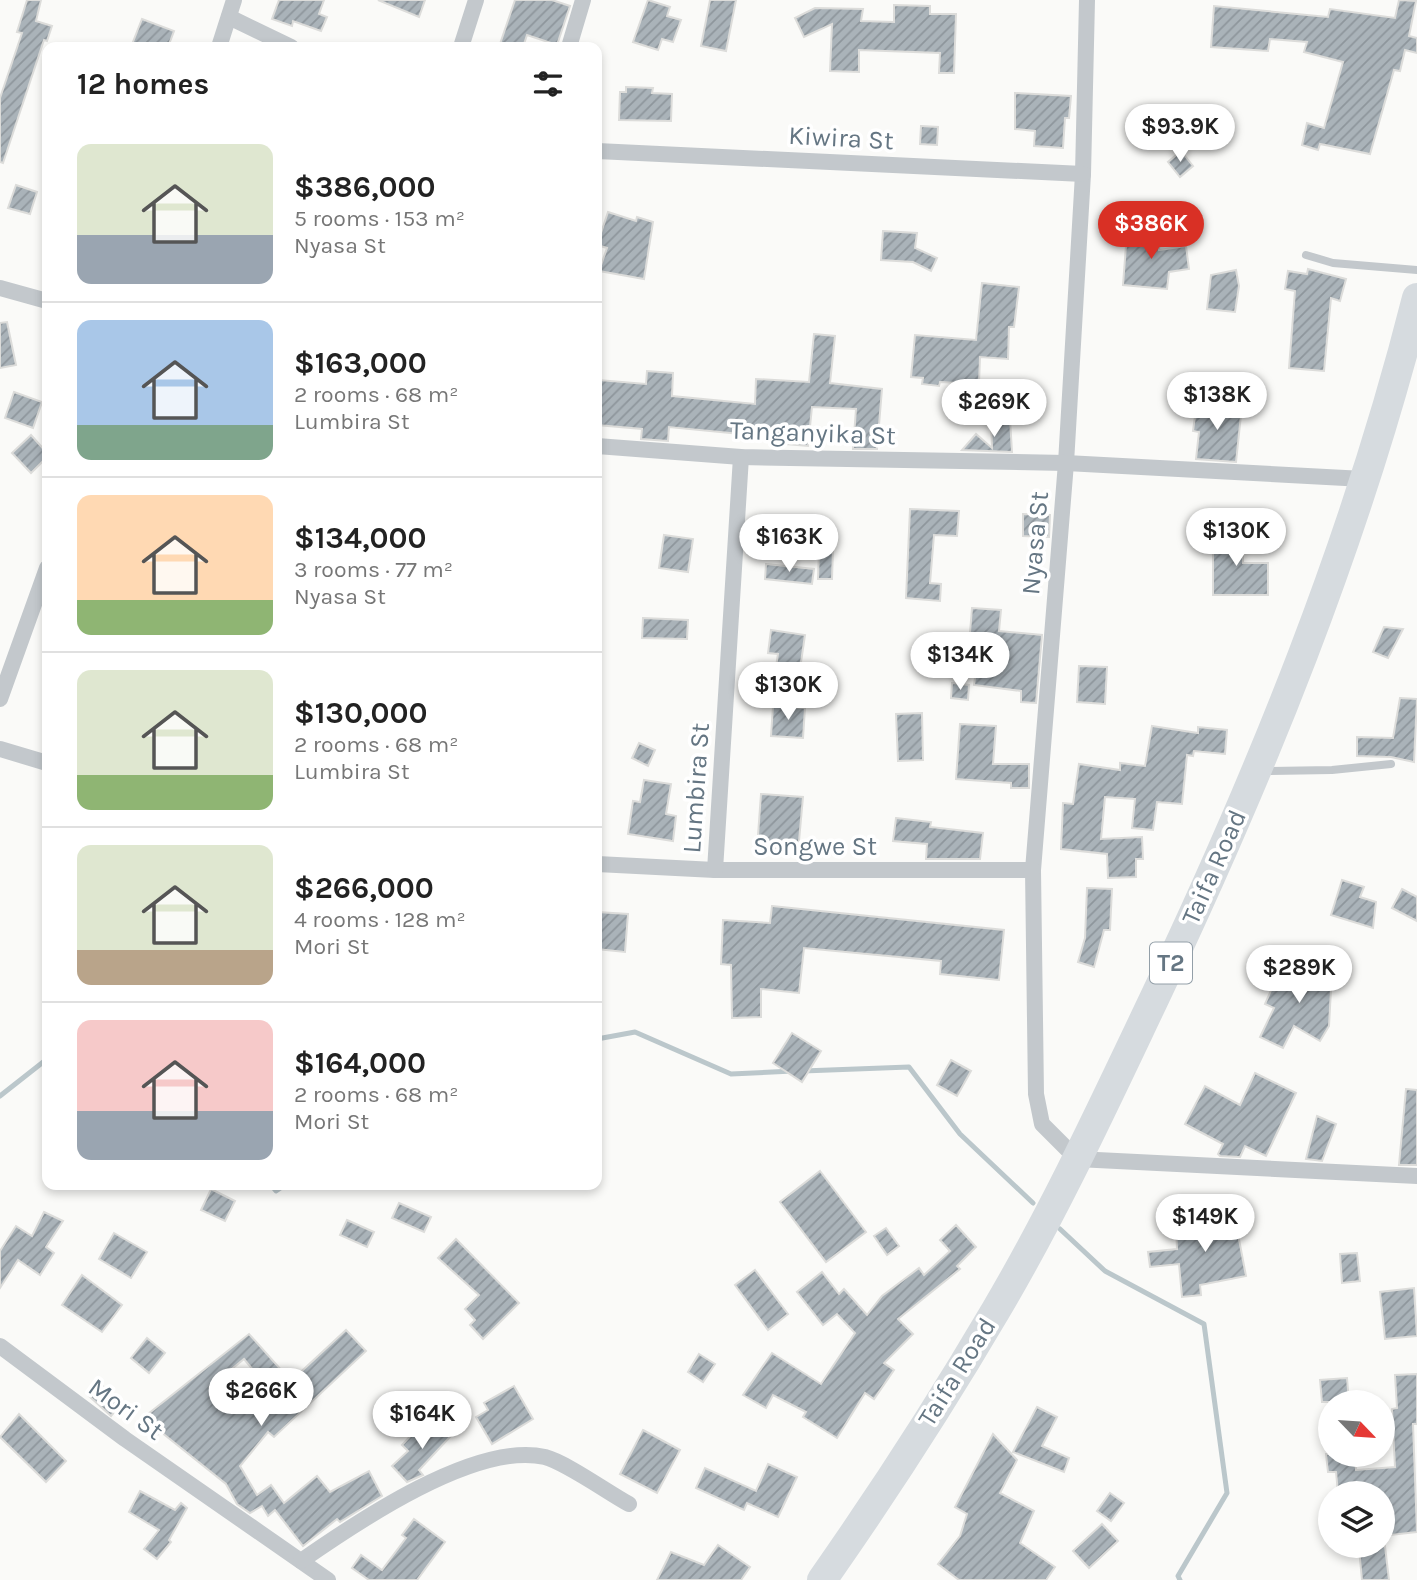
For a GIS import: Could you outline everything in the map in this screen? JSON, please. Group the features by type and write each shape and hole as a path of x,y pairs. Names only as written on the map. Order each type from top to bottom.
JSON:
{"highway":[{"name":"Taifa Road","path":"822,1580 996,1310 1077,1159 1192,920 1310,636 1395,384 1417,298"}],"street":[{"path":"221,42 234,0"},
{"path":"463,42 476,0"},
{"path":"570,42 583,0"},
{"name":"Nyasa St","path":"1077,1159 1042,1124 1036,1094 1033,870 1066,464 1083,174 1087,0"},
{"path":"229,17 281,42"},
{"name":"Kiwira St","path":"602,151 1083,174"},
{"path":"0,288 42,300"},
{"name":"Tanganyika St","path":"602,446 741,457 1066,464 1364,479"},
{"name":"Lumbira St","path":"715,870 741,457"},
{"path":"0,699 42,582"},
{"path":"0,749 42,762"},
{"name":"Songwe St","path":"602,864 715,870 1033,870"},
{"path":"1077,1159 1417,1176"},
{"name":"Mori St","path":"0,1346 125,1439 328,1580"},
{"path":"301,1561 362,1518 478,1462 518,1453 548,1458 629,1504"}],"lane":[{"path":"1306,255 1333,263 1417,270"},
{"path":"1256,771 1332,770 1391,764"}],"building":[{"path":"27,0 41,0 36,21 52,26 47,41 42,42 3,163 0,162 0,98 22,33 17,32"},
{"path":"279,0 324,0 319,14 327,17 321,31 293,21 292,26 272,19"},
{"path":"378,0 425,0 419,17"},
{"path":"515,0 552,0 570,6 558,42 548,42 527,35 525,42 501,42"},
{"path":"648,0 670,7 667,16 681,20 673,42 662,39 658,50 633,42"},
{"path":"710,0 736,0 726,51 701,46"},
{"path":"1399,0 1416,1 1409,36 1417,38 1417,53 1405,50 1400,71 1394,70 1370,154 1320,144 1318,150 1302,145 1307,123 1324,128 1343,62 1304,52 1307,42 1270,39 1268,51 1211,47 1214,6 1328,17 1330,9 1395,18"},
{"path":"894,5 930,6 930,14 956,14 954,73 939,73 940,53 859,50 859,72 830,71 832,24 804,37 795,18 815,8 863,9 861,21 894,22"},
{"path":"142,19 174,31 170,42 133,42"},
{"path":"626,87 653,88 652,93 672,94 671,121 619,120 620,92 626,92"},
{"path":"1015,93 1071,96 1069,118 1065,118 1063,148 1034,146 1035,131 1015,129"},
{"path":"921,126 938,127 937,145 920,144"},
{"path":"1181,151 1193,166 1180,177 1168,162"},
{"path":"16,185 37,192 30,214 8,208"},
{"path":"608,212 636,221 637,217 653,222 644,279 602,272 607,248 602,246 602,230"},
{"path":"883,231 917,233 915,248 937,258 931,271 913,262 881,260"},
{"path":"1127,232 1160,235 1159,250 1186,246 1189,269 1169,272 1167,289 1123,285"},
{"path":"1308,269 1346,279 1340,301 1331,298 1324,371 1289,368 1295,291 1285,289 1288,271 1307,274"},
{"path":"1236,270 1239,286 1235,312 1207,309 1211,275"},
{"path":"982,283 1019,287 1014,327 1009,327 1008,359 980,357 979,384 940,382 939,386 922,384 923,378 911,377 915,335 976,340"},
{"path":"7,322 16,365 0,368 0,323"},
{"path":"814,334 835,336 830,383 882,389 877,449 853,449 856,409 812,407 808,446 774,443 774,439 751,435 669,427 668,441 641,439 642,429 602,425 602,380 646,384 647,371 673,373 672,396 755,404 756,379 809,382"},
{"path":"14,392 42,402 33,428 5,418"},
{"path":"1197,401 1230,405 1229,414 1241,415 1236,462 1196,459 1199,432 1193,431"},
{"path":"1010,419 1012,452 962,450 976,434 992,448 991,420"},
{"path":"31,435 42,447 42,462 31,473 12,453"},
{"path":"910,509 959,511 957,536 934,535 930,583 941,584 940,601 906,598"},
{"path":"1023,514 1050,515 1049,537 1023,536"},
{"path":"797,520 831,522 830,537 796,535"},
{"path":"1213,531 1243,531 1243,563 1268,563 1268,595 1213,595"},
{"path":"664,535 693,539 688,572 659,568"},
{"path":"819,548 833,549 832,579 818,579"},
{"path":"766,564 814,569 812,584 765,579"},
{"path":"972,608 1001,610 999,631 1042,635 1036,703 1021,702 1021,691 974,685 979,646 969,645"},
{"path":"643,618 688,620 687,639 642,638"},
{"path":"1384,627 1403,629 1388,658 1373,652"},
{"path":"771,630 805,635 799,676 775,673 778,654 768,653"},
{"path":"1079,666 1107,667 1105,704 1077,702"},
{"path":"952,683 969,685 968,700 951,698"},
{"path":"1400,698 1417,699 1414,762 1391,757 1357,756 1357,737 1393,738"},
{"path":"773,706 805,708 803,738 771,736"},
{"path":"922,713 923,760 898,761 896,714"},
{"path":"960,724 996,726 993,764 1029,764 1029,788 1011,788 1011,783 956,779"},
{"path":"1152,726 1198,733 1198,727 1227,730 1225,754 1194,751 1193,756 1187,755 1182,804 1157,802 1153,830 1132,828 1135,799 1105,797 1101,839 1142,837 1143,859 1136,859 1136,877 1108,878 1107,854 1061,849 1063,803 1073,804 1079,764 1120,770 1120,763 1145,766"},
{"path":"639,743 655,750 648,766 632,758"},
{"path":"644,780 671,784 666,814 676,816 673,841 628,834 633,801 640,802"},
{"path":"761,794 803,797 798,852 757,849"},
{"path":"896,818 931,822 930,827 983,833 980,859 926,859 927,844 893,841"},
{"path":"1342,880 1364,887 1360,897 1376,902 1373,928 1331,915"},
{"path":"1087,888 1112,889 1110,930 1104,930 1094,967 1078,962 1085,938"},
{"path":"1402,889 1417,897 1417,921 1392,908"},
{"path":"772,906 1004,930 999,980 940,974 941,961 804,948 799,993 761,989 761,1017 732,1018 731,965 721,964 723,920 770,923"},
{"path":"602,912 628,914 625,952 602,950"},
{"path":"1282,965 1313,978 1313,969 1332,971 1329,1026 1320,1041 1294,1026 1283,1048 1260,1037 1274,1008 1265,1004"},
{"path":"792,1033 821,1051 802,1082 773,1063"},
{"path":"951,1060 971,1071 957,1096 937,1085"},
{"path":"1255,1073 1296,1093 1266,1156 1245,1146 1240,1157 1220,1156 1218,1154 1223,1144 1185,1124 1205,1086 1240,1105"},
{"path":"1406,1089 1417,1090 1417,1165 1399,1165"},
{"path":"1317,1116 1336,1124 1322,1161 1306,1159"},
{"path":"820,1171 866,1232 826,1262 780,1202"},
{"path":"211,1190 235,1201 225,1221 201,1210"},
{"path":"399,1203 431,1217 424,1232 392,1218"},
{"path":"44,1212 63,1221 46,1247 54,1253 40,1275 18,1260 0,1288 0,1251 16,1226 32,1236"},
{"path":"1234,1213 1246,1276 1200,1285 1201,1295 1182,1297 1179,1264 1150,1267 1148,1252 1177,1249 1176,1227 1200,1225 1199,1219"},
{"path":"347,1220 374,1232 367,1247 340,1235"},
{"path":"956,1225 976,1247 957,1266 960,1269 898,1319 913,1334 884,1363 894,1370 874,1399 865,1393 837,1438 803,1417 806,1412 773,1395 766,1408 743,1395 772,1353 821,1384 855,1333 837,1314 823,1325 797,1292 822,1272 839,1294 844,1289 867,1315 882,1296 919,1268 924,1275 950,1251 940,1240"},
{"path":"886,1228 899,1246 887,1255 874,1236"},
{"path":"114,1233 147,1252 131,1278 99,1259"},
{"path":"456,1239 519,1303 483,1339 470,1325 475,1320 465,1309 479,1295 438,1258"},
{"path":"1357,1253 1360,1281 1342,1283 1340,1254"},
{"path":"755,1270 788,1314 768,1330 735,1285"},
{"path":"82,1275 122,1305 102,1332 62,1305"},
{"path":"1414,1288 1417,1336 1385,1339 1380,1292"},
{"path":"346,1330 366,1351 274,1437 268,1432 240,1466 257,1495 271,1485 284,1503 317,1476 330,1492 369,1471 382,1496 340,1522 337,1519 303,1546 275,1510 268,1516 262,1506 250,1513 237,1504 226,1484 161,1432 157,1435 143,1418 249,1334 291,1381","holes":["244,1359 263,1382 236,1408 210,1387"]},
{"path":"147,1338 165,1353 149,1373 131,1358"},
{"path":"699,1354 715,1364 703,1382 688,1372"},
{"path":"1417,1374 1417,1424 1413,1424 1417,1532 1395,1535 1395,1481 1337,1481 1336,1472 1328,1472 1327,1467 1356,1467 1356,1470 1395,1467 1395,1375"},
{"path":"1347,1378 1348,1390 1321,1390 1320,1380"},
{"path":"97,1381 122,1403 111,1416 89,1396"},
{"path":"514,1386 533,1419 492,1444 476,1417 488,1410 484,1403"},
{"path":"1037,1407 1057,1417 1042,1446 1069,1458 1064,1472 1013,1452"},
{"path":"19,1414 66,1461 46,1482 0,1437"},
{"path":"458,1418 463,1423 419,1470 423,1475 407,1482 392,1466 408,1451 402,1445 417,1429 427,1439"},
{"path":"643,1430 680,1450 657,1493 620,1474"},
{"path":"993,1434 1017,1460 1000,1493 1034,1511 1020,1543 1055,1567 1046,1580 959,1580 938,1564 960,1536 967,1514 955,1507"},
{"path":"768,1464 797,1477 778,1517 747,1503 744,1510 696,1488 705,1468 756,1491"},
{"path":"140,1491 175,1510 181,1503 187,1508 169,1540 171,1542 157,1559 144,1549 159,1530 129,1512"},
{"path":"1110,1493 1124,1503 1111,1521 1097,1511"},
{"path":"414,1519 445,1542 417,1580 369,1580 352,1568 361,1555 382,1570 406,1538 402,1535"},
{"path":"1102,1524 1118,1541 1089,1568 1073,1551"},
{"path":"718,1545 750,1567 741,1580 657,1580 671,1552 704,1565"},
{"path":"1360,1558 1386,1558 1389,1580 1362,1580"}],"waterway":[{"path":"602,1038 635,1032 731,1074 793,1071"},
{"path":"0,1096 42,1063"},
{"path":"803,1071 909,1067 960,1134 1033,1203"},
{"path":"1060,1229 1105,1271 1204,1324 1227,1493 1178,1576 1180,1580"}]}
